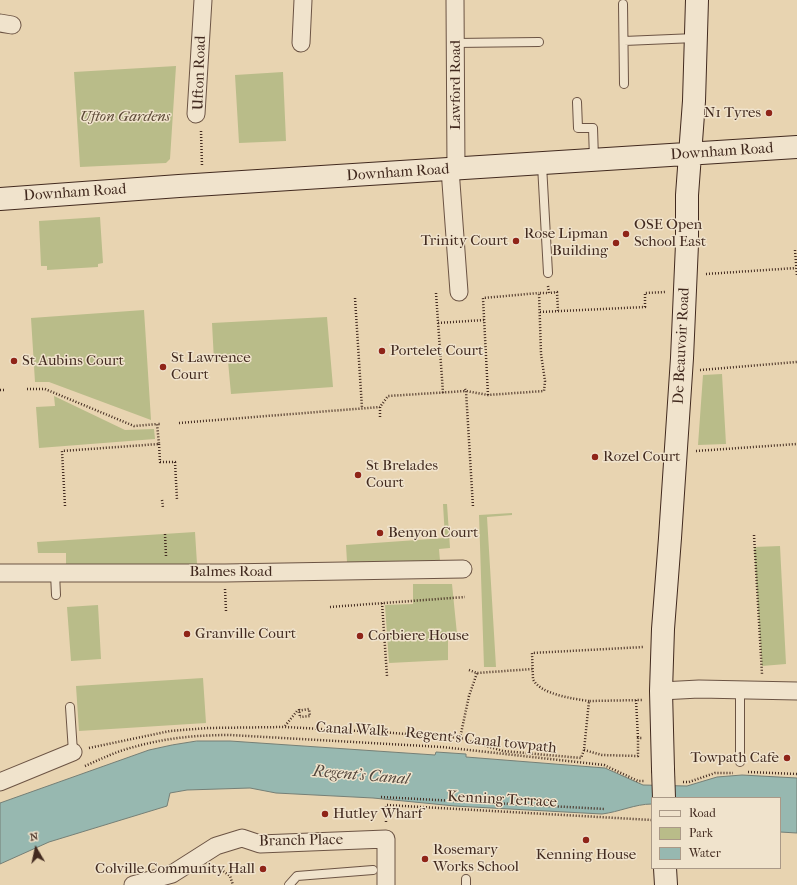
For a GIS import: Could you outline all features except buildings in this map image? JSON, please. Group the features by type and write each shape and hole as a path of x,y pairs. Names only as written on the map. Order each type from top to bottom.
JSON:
{"street":[{"name":"Ufton Road","path":"196,114 203,0"},
{"path":"301,43 303,0"},
{"name":"Lawford Road","path":"455,0 453,169 459,292"},
{"name":"De Beauvoir Road","path":"664,797 661,695 663,629 681,371 687,244 687,195 694,101 697,0"},
{"name":"Downham Road","path":"0,198 797,148"},
{"name":"Balmes Road","path":"0,573 463,570"},
{"path":"661,695 699,689 797,691"},
{"path":"0,782 77,760"},
{"name":"Branch Place","path":"133,885 172,874 216,846 242,838 260,844 386,839"},
{"path":"386,839 386,885"},
{"path":"665,869 666,885"}],"lane":[{"path":"623,4 624,84"},
{"path":"624,41 695,38"},
{"path":"455,43 539,42"},
{"path":"577,102 578,128 593,128 594,160"},
{"path":"542,164 548,273"},
{"path":"55,572 56,595"},
{"path":"740,690 740,762"},
{"path":"70,707 77,760"},
{"path":"289,885 297,876 372,870"}],"path":[{"name":"Ufton Road","path":"196,114 202,124 200,135 202,168"},
{"path":"795,250 797,276"},
{"path":"540,312 645,307 645,293 685,284 796,268"},
{"path":"548,273 549,293"},
{"path":"488,395 483,298 557,292 558,311"},
{"path":"436,293 443,393"},
{"path":"380,417 380,408 388,396 443,393 466,390 488,395 544,391 545,381 541,354 539,293"},
{"path":"355,298 362,408"},
{"path":"438,323 484,320"},
{"path":"681,371 797,362"},
{"path":"27,389 45,389 134,426 159,424 160,462 175,462 178,500"},
{"path":"466,390 473,507"},
{"path":"179,423 362,408 380,408"},
{"path":"65,506 62,451 159,444"},
{"path":"676,455 699,450 797,444"},
{"path":"162,500 163,508"},
{"path":"164,534 167,572"},
{"path":"754,535 764,690"},
{"path":"330,606 465,597"},
{"path":"226,600 226,611"},
{"path":"382,603 387,676"},
{"path":"641,647 532,653 533,679 535,683 545,690 577,700 636,700 661,695"},
{"path":"469,670 477,673 533,669"},
{"path":"460,738 469,696 477,673"},
{"path":"636,700 638,738"},
{"path":"589,701 584,750 602,755 638,756 638,743"},
{"path":"309,709 310,716 300,717 298,710 309,709"},
{"path":"285,727 298,710"},
{"name":"Canal Walk","path":"77,760 170,731 207,728 285,727 460,738 504,751 581,758 584,750"},
{"name":"Regent's Canal towpath","path":"77,760 159,740 201,735 230,735 442,747 507,754 604,765 638,781 645,781"},
{"path":"504,751 507,754"},
{"path":"745,772 797,774"},
{"path":"682,782 690,782 715,774 740,773"},
{"path":"381,797 605,809"},
{"name":"Kenning Terrace","path":"386,839 386,805 651,820"},
{"path":"205,853 218,868 230,876 233,885"}],"green space":[{"name":"Ufton Gardens","path":"176,66 170,159 166,163 80,167 74,72"},
{"path":"283,72 286,141 239,143 235,75"},
{"path":"100,217 103,263 98,264 98,267 47,270 47,266 41,266 39,221"},
{"path":"144,310 151,420 49,382 35,382 31,318"},
{"path":"327,317 333,387 231,394 228,361 214,361 212,323"},
{"path":"722,374 726,444 698,445 703,375"},
{"path":"54,396 125,430 154,429 155,439 39,448 36,407 55,406"},
{"path":"443,504 447,504 450,548 439,549 440,561 347,562 346,545 445,538"},
{"path":"512,513 512,515 487,517 496,667 484,667 479,515"},
{"path":"195,532 197,564 66,565 66,553 38,553 37,542"},
{"path":"780,546 786,664 762,666 754,547"},
{"path":"413,584 452,584 457,634 448,635 448,660 389,663 385,605 413,604"},
{"path":"98,605 101,659 71,661 67,607"},
{"path":"203,678 206,723 79,731 76,686"}],"water":[{"name":"Regent's Canal","path":"197,741 230,741 435,755 436,752 466,754 466,757 605,768 643,785 687,786 717,777 742,775 797,778 797,833 781,832 781,797 651,797 651,804 639,805 602,814 455,806 373,798 276,793 250,788 187,790 170,793 167,806 49,842 0,864 0,803 149,750"}],"place":[{"name":"N1 Tyres","path":"769,113"},
{"name":"OSE Open School East","path":"626,234"},
{"name":"Trinity Court","path":"516,241"},
{"name":"Rose Lipman Building","path":"616,243"},
{"name":"Portelet Court","path":"382,351"},
{"name":"St Aubins Court","path":"14,361"},
{"name":"St Lawrence Court","path":"163,367"},
{"name":"Rozel Court","path":"595,457"},
{"name":"St Brelades Court","path":"358,475"},
{"name":"Benyon Court","path":"380,533"},
{"name":"Granville Court","path":"187,634"},
{"name":"Corbiere House","path":"360,636"},
{"name":"Towpath Cafe","path":"787,758"},
{"name":"Hutley Wharf","path":"325,814"},
{"name":"Kenning House","path":"586,840"},
{"name":"Rosemary Works School","path":"425,859"},
{"name":"Colville Community Hall","path":"263,869"}]}
